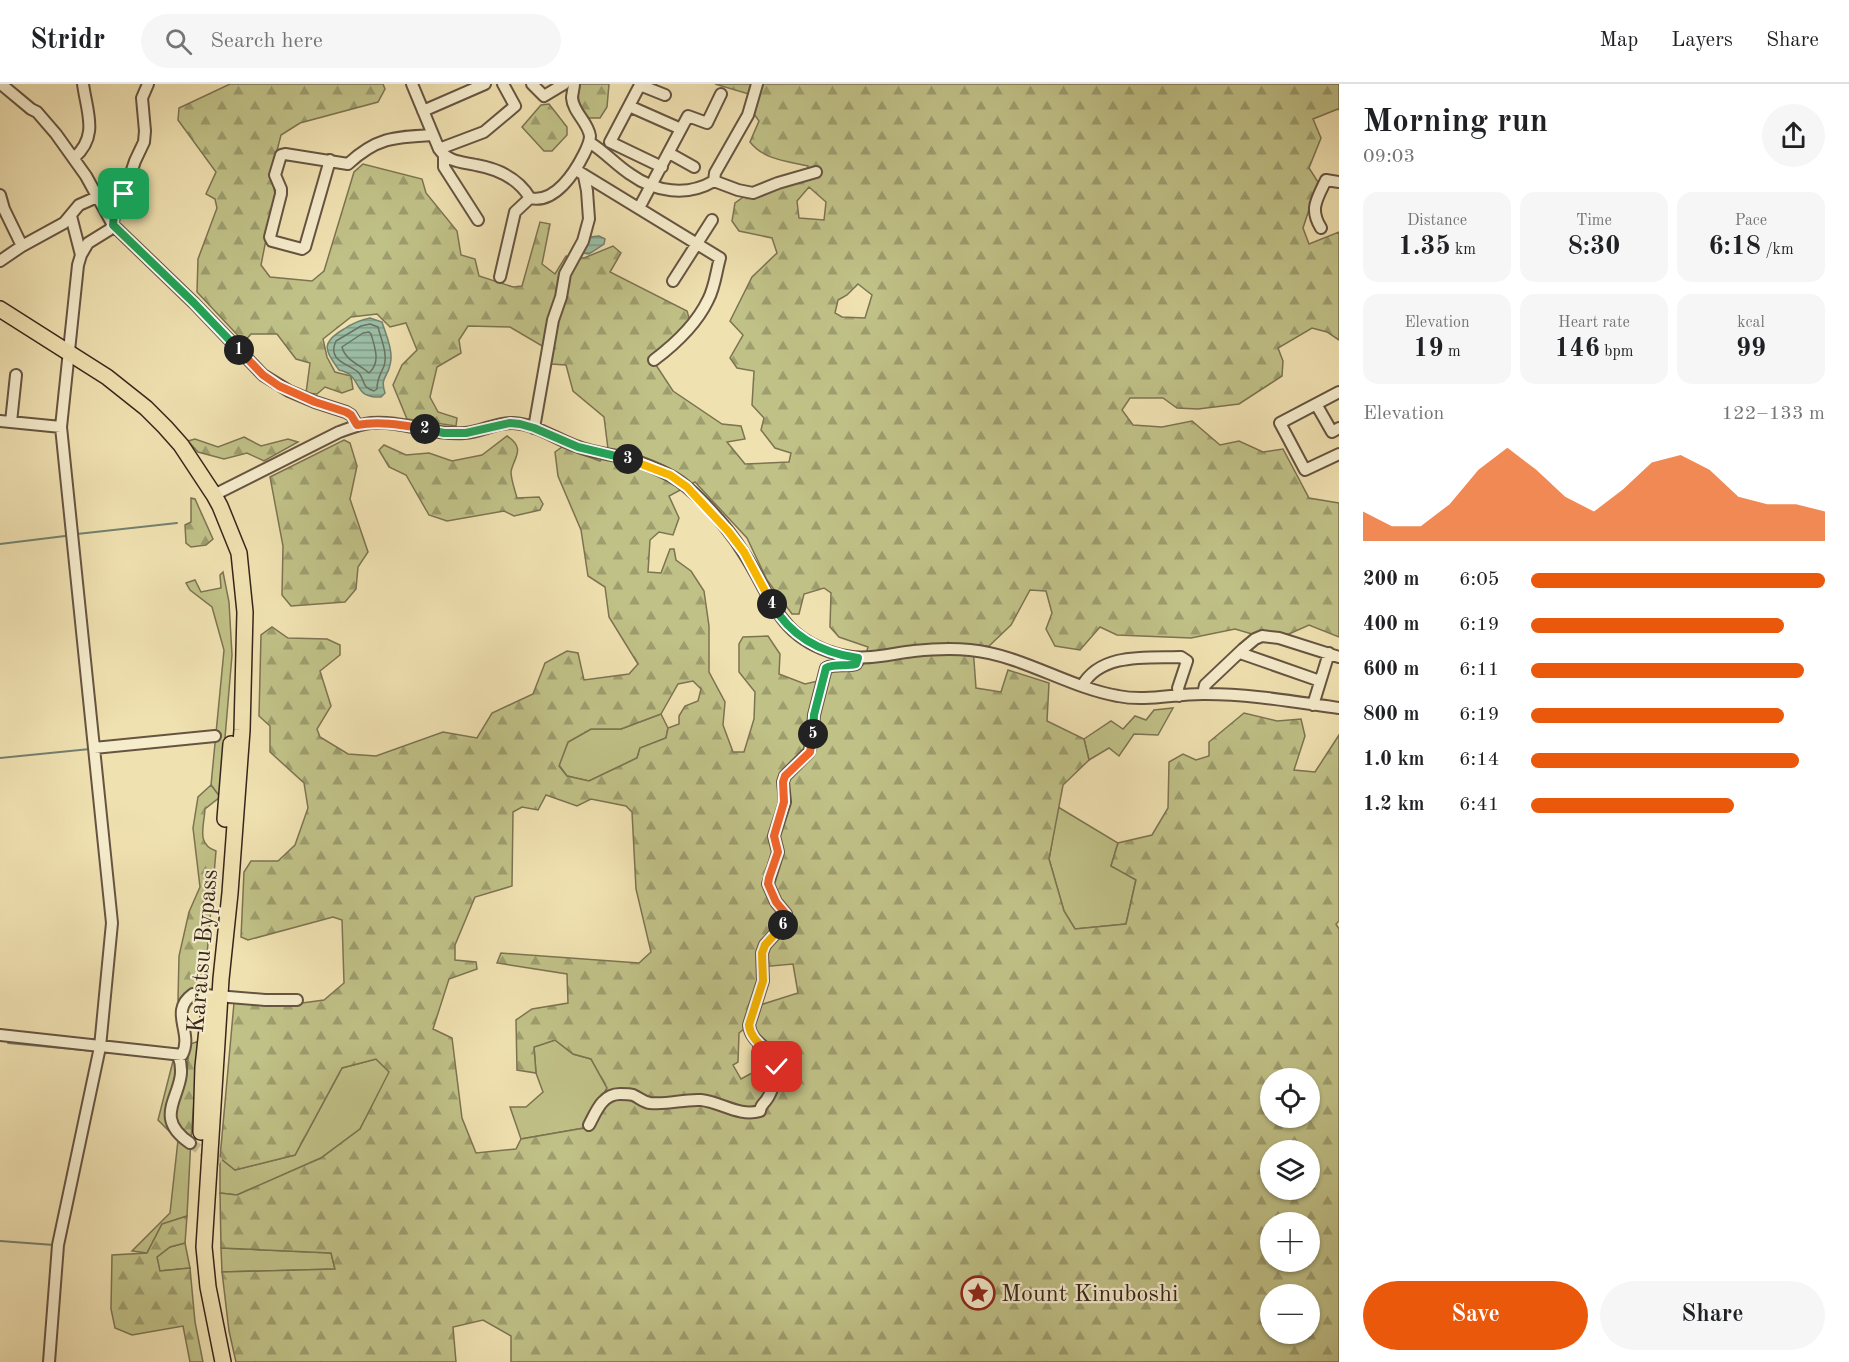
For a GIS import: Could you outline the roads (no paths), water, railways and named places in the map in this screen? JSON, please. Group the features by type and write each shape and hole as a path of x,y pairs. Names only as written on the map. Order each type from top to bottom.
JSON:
{"highway":[{"name":"Karatsu Bypass","path":"0,309 107,377 146,408 181,445 214,495 239,553 245,612 239,782 215,995 203,1067 195,1250 203,1311 214,1362"},
{"name":"Karatsu Bypass","path":"215,995 204,1247 208,1287 223,1362"}],"street":[{"path":"1,84 37,112 74,158 113,225 194,303 263,375 289,391 346,412 351,415 357,425"},
{"path":"74,158 83,149 89,136 83,84"},
{"path":"49,1362 58,1245 100,1047 112,922 61,428 78,265 88,243 110,230 113,225 114,214 144,142 142,98 148,84"},
{"path":"412,84 442,153 444,167 478,220"},
{"path":"423,111 485,84"},
{"path":"442,153 484,132 515,106 503,84"},
{"path":"532,84 544,96 564,84"},
{"path":"534,428 553,320 561,297 565,274 583,241 589,219 587,191 580,173 590,135 572,99 574,84"},
{"path":"714,181 715,173 748,115 757,84"},
{"path":"662,167 610,142 640,85 665,95"},
{"path":"639,208 688,116 707,123 721,94"},
{"path":"629,106 681,129"},
{"path":"330,160 305,247 302,249 272,241 270,237 281,194 274,175 281,155 330,160 348,164 362,151 388,139 434,135"},
{"path":"589,142 629,174 651,186 665,190 695,190 714,181 753,193 816,172"},
{"path":"442,153 456,161 491,168 504,174 522,185 530,198 537,200 554,192 580,173"},
{"path":"669,153 694,167"},
{"path":"580,173 720,258 709,299 681,335 654,360"},
{"path":"1321,228 1315,219 1315,203 1326,180 1339,182"},
{"path":"0,195 4,209 22,246"},
{"path":"0,261 64,223 79,205 97,197"},
{"path":"500,277 515,212 530,198"},
{"path":"71,216 81,255"},
{"path":"673,281 712,220"},
{"path":"16,375 6,422 61,428"},
{"path":"1339,392 1280,423 1305,470 1339,454"},
{"path":"1316,404 1332,432 1339,428"},
{"path":"214,495 357,425 392,423 444,433 466,433 510,423 534,428 554,441 644,464 670,475 687,487 728,531 744,552 782,620 801,638 821,649 858,658 943,649 988,652 1011,658 1104,694 1121,697 1203,694 1254,697 1339,708"},
{"path":"1203,694 1204,685 1243,649 1262,636 1334,655 1320,681 1313,705"},
{"path":"1240,654 1320,681"},
{"path":"1082,686 1086,678 1112,661 1181,657 1187,661 1178,688 1179,696"},
{"path":"589,1125 604,1099 614,1094 632,1095 646,1103 663,1104 685,1099 704,1100 740,1112 753,1113 760,1111 760,1107 768,1098 776,1064 770,1053 753,1039 749,1032 749,1025 763,981 762,953 765,945 786,921 786,914 776,902 768,884 778,852 774,836 784,802 783,782 790,770 810,752 814,715 826,668 830,665 856,664 858,658"},
{"path":"94,748 215,736"},
{"path":"0,1036 182,1055 186,1048 186,1041 181,1008 186,999 194,994 297,1000"},
{"path":"177,1055 182,1066 181,1077 170,1107 171,1123 178,1135 190,1143"}],"water":[{"path":"599,236 605,239 604,244 589,254 582,253 590,237"},
{"path":"370,318 382,322 390,349 391,360 384,381 385,393 381,397 365,394 352,377 339,370 330,357 327,347 336,334 354,323"}],"waterway":[{"path":"77,534 177,523"},
{"path":"0,544 65,536"},
{"path":"0,758 90,749"},
{"path":"8,1043 94,1051"},
{"path":"0,1241 54,1245"}],"tunnel":[{"path":"190,1143 220,1163"}],"place":[{"name":"Mount Kinuboshi","path":"978,1293"}]}
